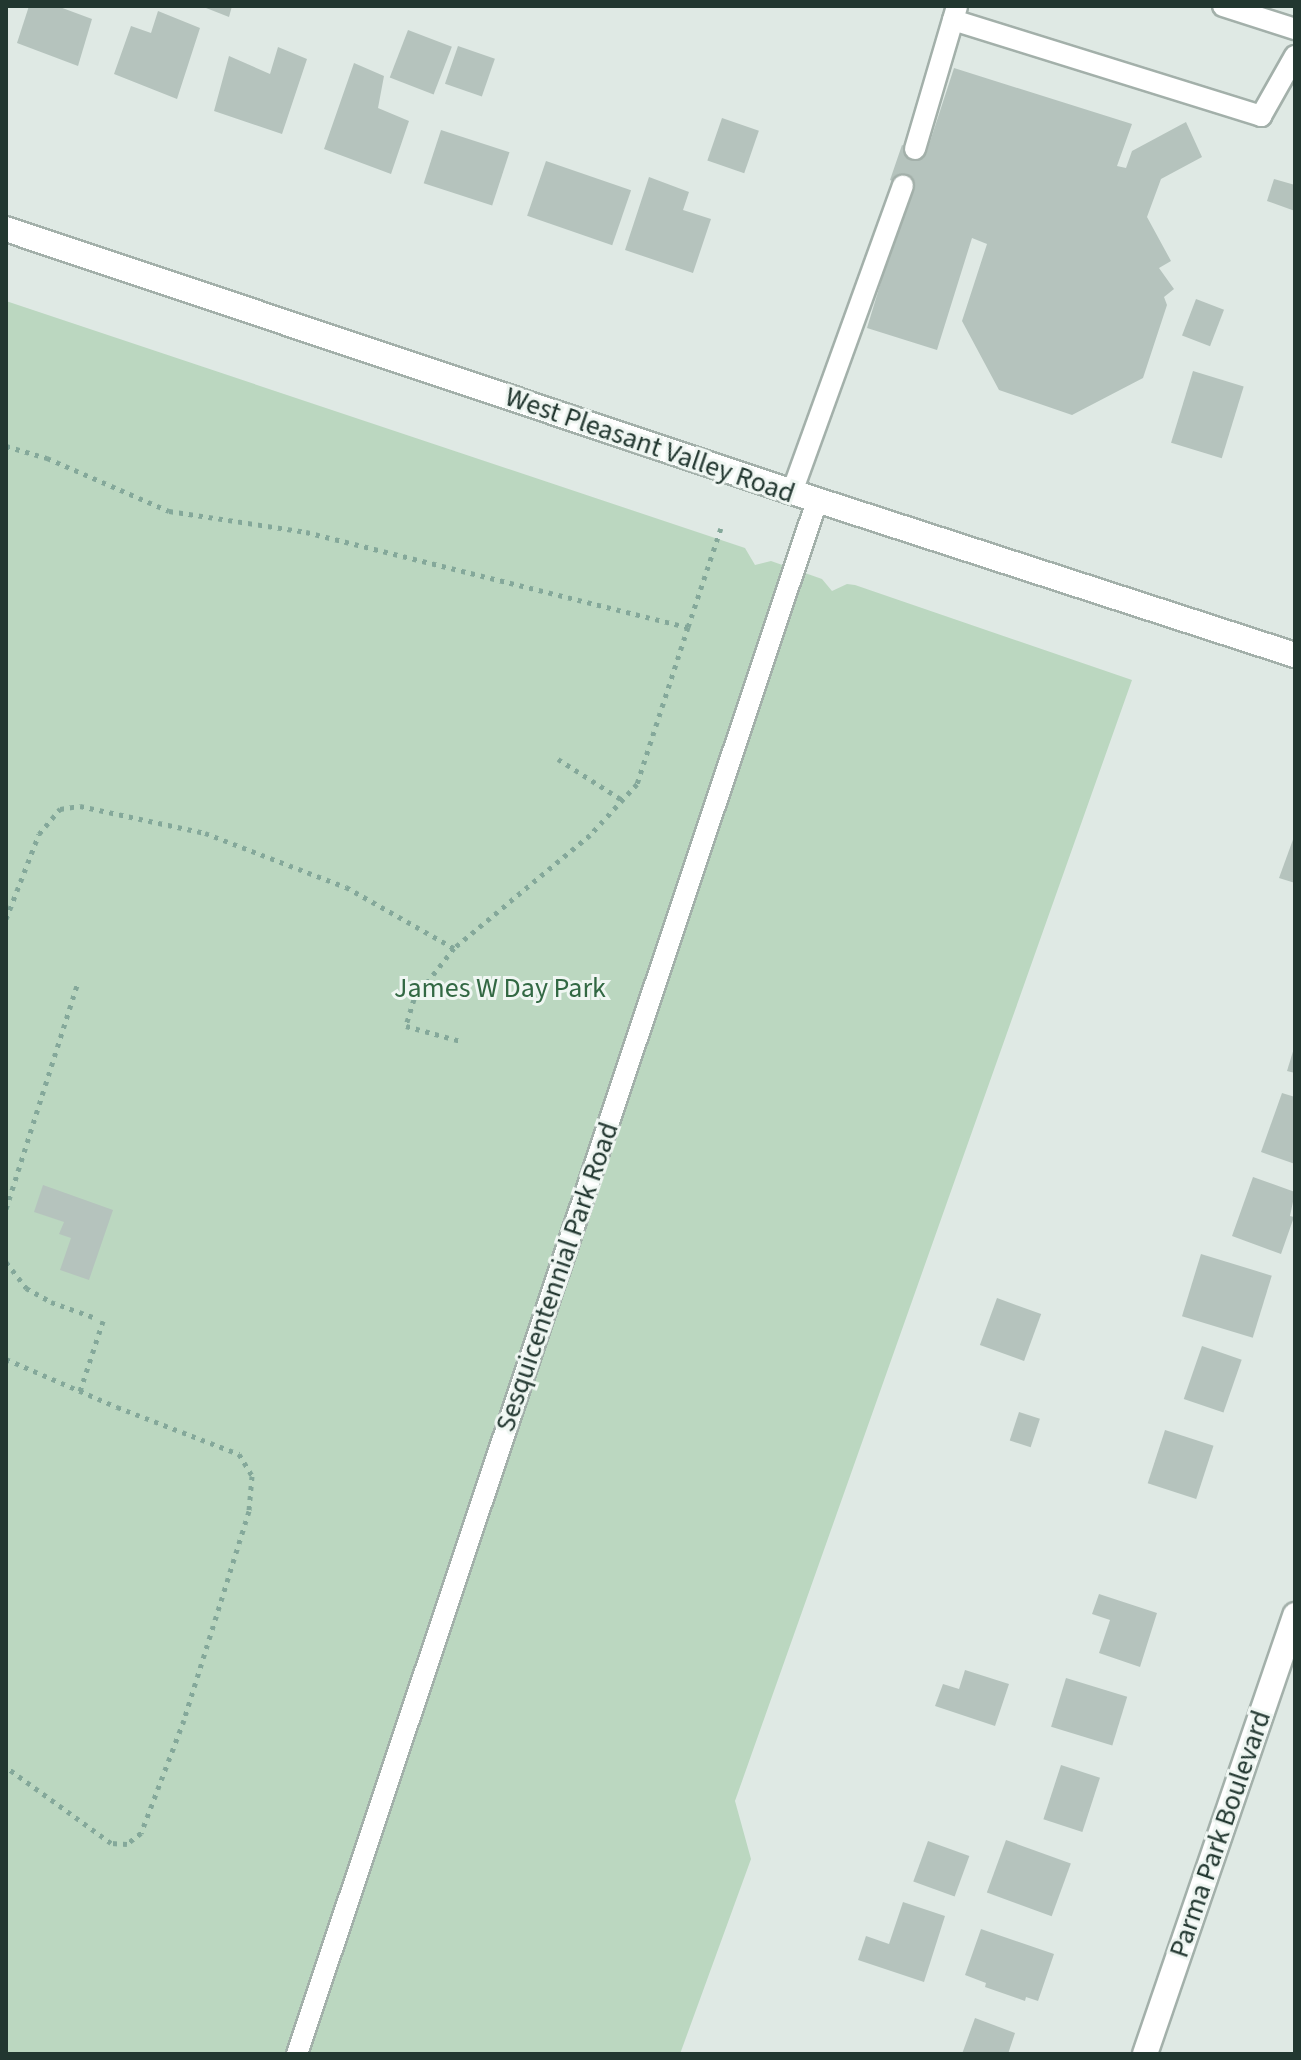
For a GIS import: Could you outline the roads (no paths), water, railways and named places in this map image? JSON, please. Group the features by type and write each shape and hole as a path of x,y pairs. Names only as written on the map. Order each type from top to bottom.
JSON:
{"main road":[{"name":"West Pleasant Valley Road","path":"6,229 817,501 1295,655"},
{"name":"Parma Park Boulevard","path":"1145,2054 1295,1615"}],"lane":[{"path":"1223,6 1295,29"},
{"path":"915,149 955,13 1261,116 1295,56"},
{"path":"792,492 903,185"},
{"name":"Sesquicentennial Park Road","path":"297,2054 817,501"}],"park label":[{"name":"James W Day Park","path":"500,988"}]}
